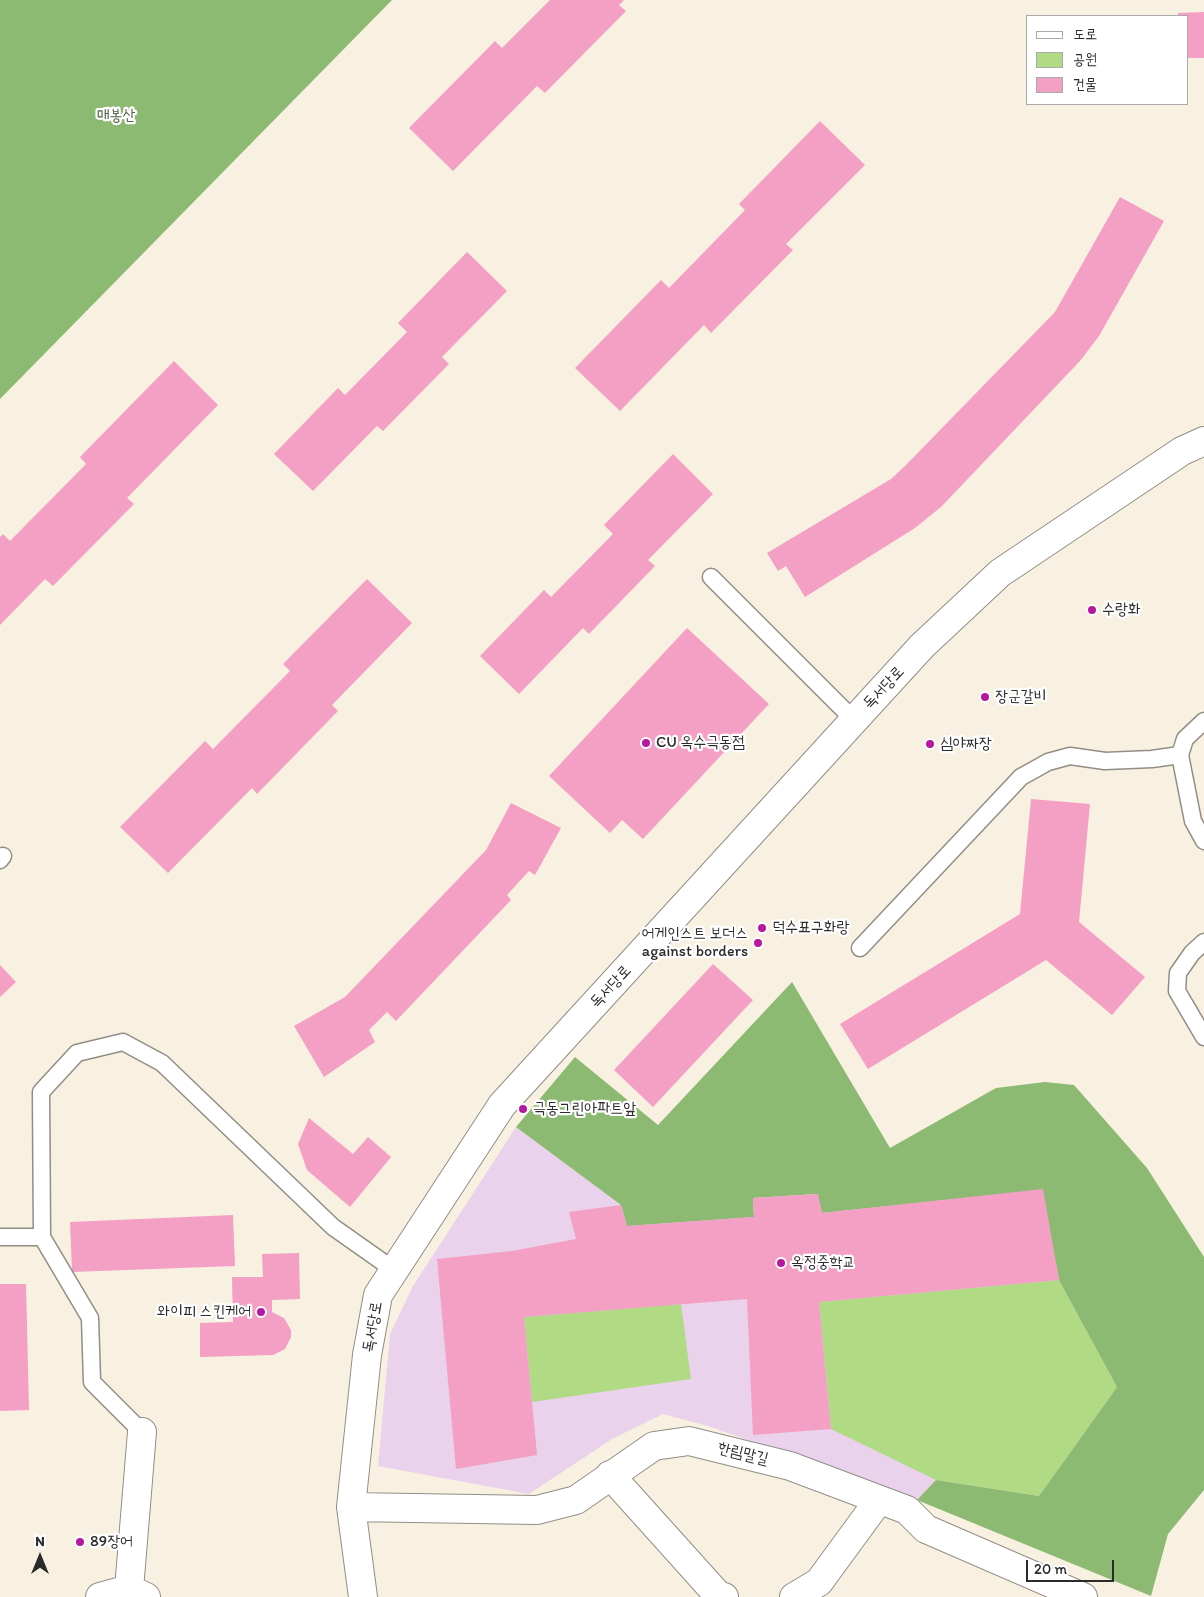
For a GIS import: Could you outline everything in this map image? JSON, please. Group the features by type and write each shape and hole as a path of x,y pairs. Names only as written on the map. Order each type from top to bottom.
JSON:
{"main road":[{"name":"독서당로","path":"363,1597 351,1507 367,1355 378,1295 502,1105 922,646 1000,573 1182,451 1204,441"},
{"path":"100,1597 137,1593 142,1432"},
{"name":"한림말길","path":"351,1507 537,1510 576,1500 654,1446 689,1441 790,1466 906,1510 926,1529 1071,1594"},
{"path":"610,1476 718,1595 724,1597"},
{"path":"794,1597 819,1582 879,1500"}],"lane":[{"path":"711,578 854,720"},
{"path":"1204,721 1185,739 1180,755 1192,821 1204,841"},
{"path":"860,948 1021,777 1048,762 1070,756 1105,761 1152,759 1180,755"},
{"path":"1204,942 1192,953 1178,973 1177,991 1204,1037"},
{"path":"142,1432 92,1382 90,1318 42,1237 41,1092 77,1053 123,1042 162,1063 332,1227 394,1270"},
{"path":"0,1237 42,1237"}],"shaded area":[{"path":"516,1127 621,1205 754,1217 753,1198 818,1194 822,1213 1043,1189 1117,1387 1039,1496 937,1480 917,1500 708,1426 663,1414 612,1439 529,1494 378,1466 390,1334 413,1286"}],"green space":[{"name":"매봉산","path":"0,0 392,0 0,399"},
{"path":"792,982 890,1148 996,1088 1045,1082 1074,1085 1147,1168 1204,1257 1204,1490 1168,1534 1151,1596 917,1500 936,1480 1039,1496 1117,1387 1059,1280 1042,1190 822,1213 817,1194 753,1198 754,1217 627,1226 621,1205 516,1127 575,1057 658,1125"},
{"path":"1059,1280 1117,1387 1039,1496 936,1480 831,1429 819,1302"},
{"path":"681,1304 691,1379 532,1402 524,1317"}],"building":[{"path":"550,0 624,0 619,5 626,11 545,93 537,86 453,171 409,128 495,41 502,48"},
{"path":"1204,12 1204,58 1189,58 1189,15 1178,15 1178,13"},
{"path":"820,121 865,165 786,244 793,250 711,333 704,325 620,411 575,368 661,280 669,288 745,210 739,204"},
{"path":"1120,197 1164,221 1099,336 1080,361 941,507 915,528 805,597 786,566 778,571 767,553 891,479 905,466 1055,312"},
{"path":"467,252 507,291 442,357 449,364 383,431 377,426 313,491 274,454 338,388 345,395 407,332 398,323"},
{"path":"174,361 218,405 127,498 134,504 53,586 45,579 0,625 0,537 3,534 10,541 86,464 80,457"},
{"path":"673,454 713,494 648,560 655,566 589,634 583,628 519,694 480,656 544,590 551,597 613,534 604,525"},
{"path":"367,579 412,623 332,705 338,711 257,794 252,788 168,873 120,827 205,741 213,749 290,671 283,664"},
{"path":"687,628 769,704 643,839 622,820 610,833 549,776"},
{"path":"1031,799 1090,804 1079,922 1145,977 1112,1015 1046,960 868,1069 840,1024 1020,914"},
{"path":"511,803 561,828 535,875 529,871 507,895 511,900 396,1021 387,1012 369,1030 375,1042 324,1077 294,1026 345,997 486,850"},
{"path":"713,964 753,1000 653,1107 614,1070"},
{"path":"0,965 16,982 0,997"},
{"path":"309,1118 353,1154 368,1137 391,1157 350,1207 307,1170 298,1144"},
{"path":"1043,1189 1059,1280 819,1302 831,1429 753,1435 747,1299 524,1317 537,1455 456,1469 437,1259 512,1251 576,1239 569,1212 621,1205 627,1226 754,1217 753,1198 818,1194 822,1213"},
{"path":"233,1215 235,1266 72,1272 70,1222"},
{"path":"299,1253 300,1299 272,1300 272,1312 284,1318 291,1330 291,1337 285,1349 273,1355 200,1357 200,1323 233,1322 232,1277 263,1277 262,1254"},
{"path":"0,1284 26,1284 29,1410 0,1411"}],"place":[{"name":"수랑화","path":"1092,610"},
{"name":"장군갈비","path":"985,697"},
{"name":"CU 옥수극동점","path":"646,743"},
{"name":"심야짜장","path":"930,744"},
{"name":"덕수표구화랑","path":"762,928"},
{"name":"어게인스트 보더스 against borders","path":"758,943"},
{"name":"극동그린아파트앞","path":"523,1109"},
{"name":"옥정중학교","path":"781,1263"},
{"name":"와이피 스킨케어","path":"261,1312"},
{"name":"89장어","path":"80,1542"}]}
